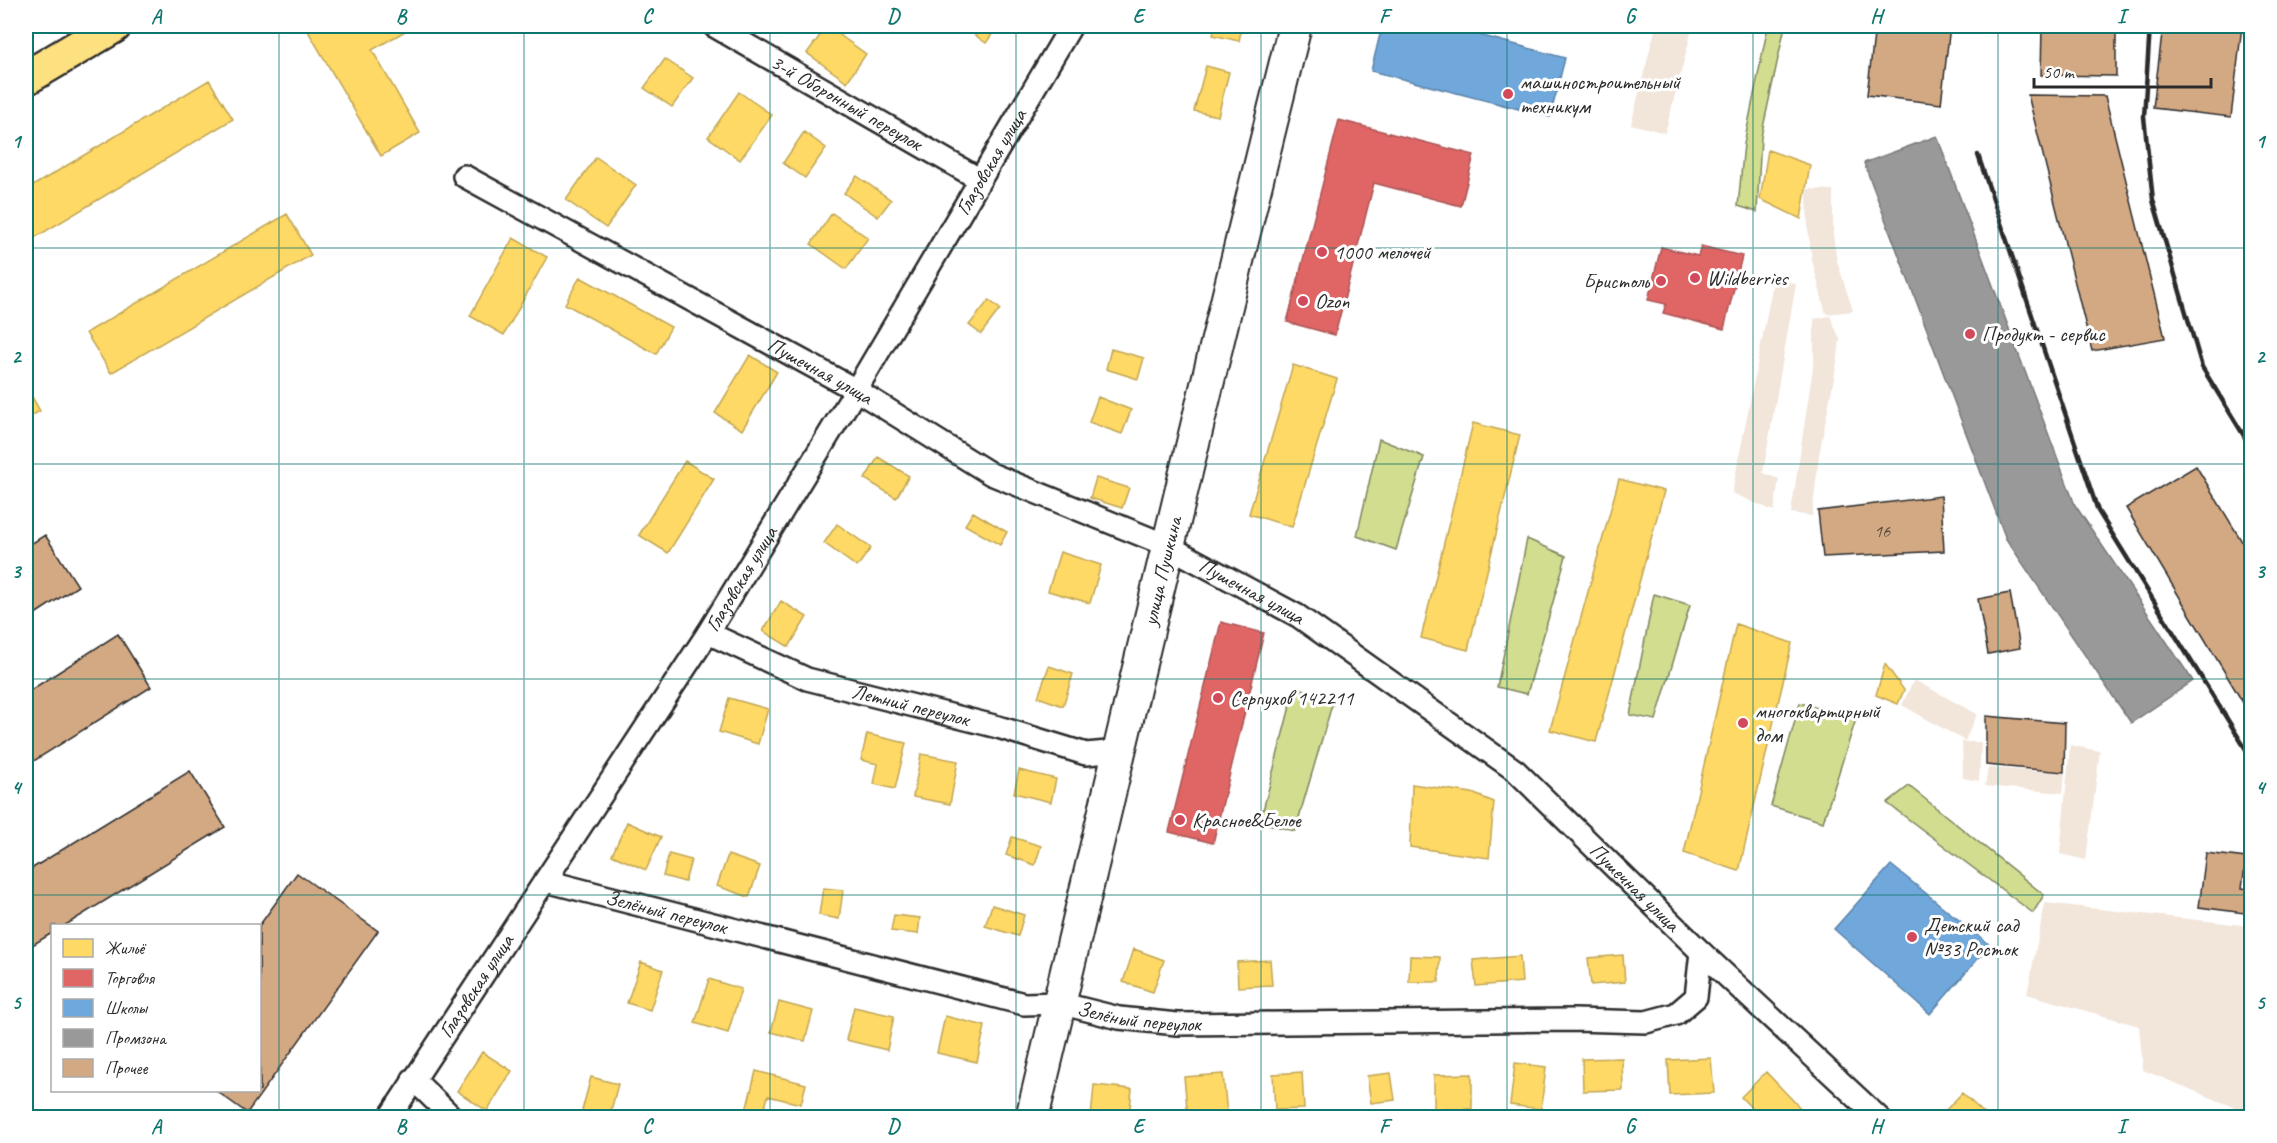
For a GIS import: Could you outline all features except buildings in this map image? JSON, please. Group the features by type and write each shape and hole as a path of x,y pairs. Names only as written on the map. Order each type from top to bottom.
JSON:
{"main road":[{"path":"26,78 114,26"}],"street":[{"name":"3-й Оборонный переулок","path":"714,26 979,179"},
{"name":"Глазовская улица","path":"389,1118 708,633 856,390 1071,26"},
{"name":"улица Пушкина","path":"1032,1118 1166,545 1295,26"},
{"name":"Пушечная улица","path":"464,176 856,390 991,474 1166,545 1298,616 1516,771 1701,952 1879,1118"},
{"name":"Летний переулок","path":"708,633 807,679 998,726 1086,754 1119,751"},
{"name":"Зелёный переулок","path":"546,881 1024,1005 1059,1003 1119,1018 1177,1024 1574,1020 1646,1022 1676,1014 1696,997 1701,952"},
{"path":"413,1079 453,1118"}],"shaded area":[{"path":"1656,26 1693,26 1665,133 1631,124"},
{"path":"1807,189 1833,190 1833,235 1837,261 1853,311 1826,314 1812,260 1808,229"},
{"path":"1774,278 1796,284 1763,473 1779,479 1774,511 1732,493"},
{"path":"1830,316 1840,339 1819,455 1812,516 1791,513 1814,361 1814,319"},
{"path":"1914,680 1977,714 1965,741 1902,705"},
{"path":"1962,742 1981,742 1979,781 1963,778"},
{"path":"2070,745 2100,751 2086,860 2060,854"},
{"path":"1988,768 2065,773 2063,793 1985,786"},
{"path":"2045,903 2251,926 2251,1114 2143,1070 2139,1026 2027,994"}],"green space":[{"path":"1768,26 1785,26 1761,137 1757,212 1738,206 1744,144"},
{"path":"1379,439 1424,457 1396,550 1357,536"},
{"path":"1527,539 1566,556 1527,694 1497,687"},
{"path":"1654,594 1690,605 1656,720 1630,715"},
{"path":"1295,687 1334,698 1295,831 1260,822"},
{"path":"1800,703 1856,719 1823,822 1771,806"},
{"path":"1909,786 2044,895 2033,913 1887,803"}],"railway":[{"path":"2150,26 2144,117 2153,200 2202,367 2252,449"},
{"path":"1978,155 2098,511 2252,759"}],"place":[{"name":"машиностроительный техникум","path":"1508,94"},
{"name":"1000 мелочей","path":"1322,252"},
{"name":"Wildberries","path":"1695,278"},
{"name":"Бристоль","path":"1661,281"},
{"name":"Ozon","path":"1303,301"},
{"name":"Продукт - сервис","path":"1970,334"},
{"name":"Серпухов 142211","path":"1218,698"},
{"name":"многоквартирный дом","path":"1743,723"},
{"name":"Красное&Белое","path":"1180,820"},
{"name":"Детский сад №33 Росток","path":"1912,937"}]}
